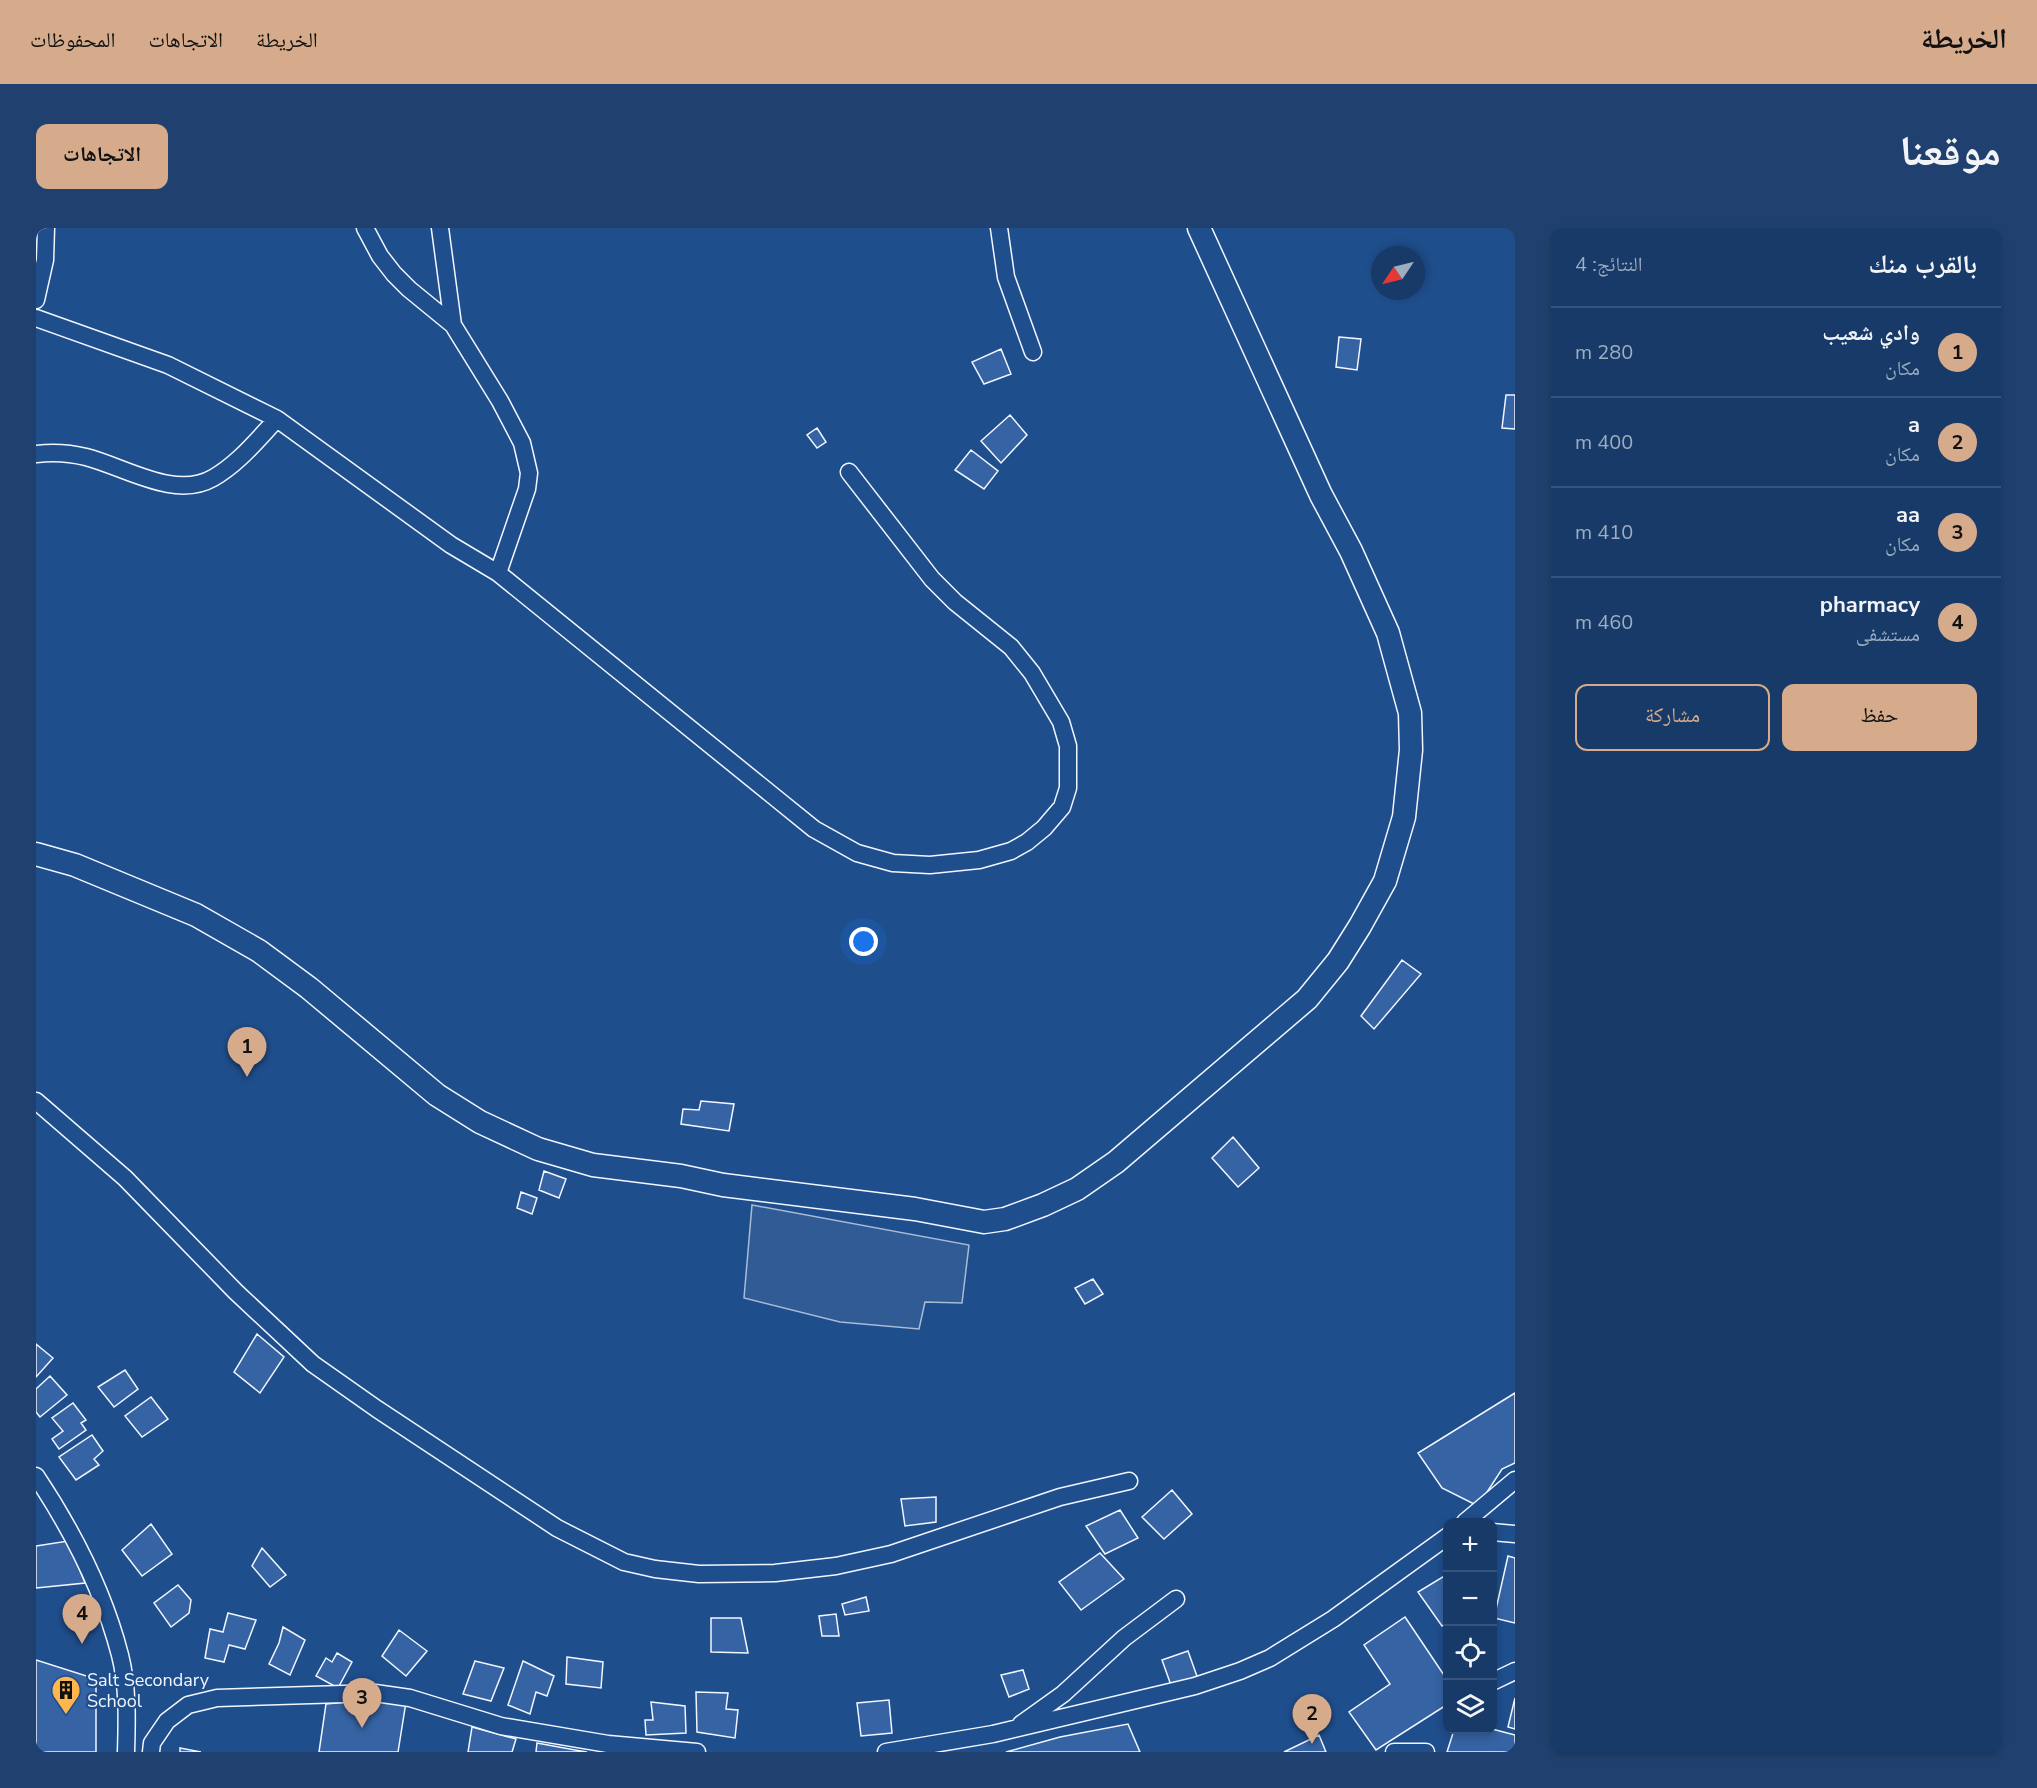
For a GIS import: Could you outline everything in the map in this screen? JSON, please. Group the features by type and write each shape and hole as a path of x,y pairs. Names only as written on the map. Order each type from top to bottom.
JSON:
{"main road":[{"path":"36,854 75,866 196,915 260,951 309,988 437,1095 480,1122 538,1149 593,1165 681,1176 723,1185 915,1209 984,1222 1005,1219 1077,1189 1116,1162 1307,999 1338,961 1385,881 1404,817 1411,750 1410,713 1388,633 1360,570 1321,495 1199,228"}],"street":[{"path":"36,300 45,261 46,228"},
{"path":"365,228 380,256 394,274 453,325 515,425 529,473 527,489 498,573"},
{"path":"440,228 453,325"},
{"path":"999,228 1006,277 1033,352"},
{"path":"36,318 168,364 277,419 451,544 498,573 814,829 842,846 892,863 912,865 979,860 1011,851 1044,828 1062,807 1068,788 1069,762 1068,746 1061,722 1032,673 1011,647 955,602 932,579 849,472"},
{"path":"36,454 79,456 147,479 183,487 199,485 237,461 277,419"},
{"path":"36,1101 125,1178 236,1292 313,1364 473,1474 557,1528 624,1562 655,1569 699,1574 775,1573 836,1566 891,1554 1070,1494 1129,1481"},
{"path":"36,1476 96,1585 111,1628 120,1657 124,1689 126,1752"},
{"path":"1470,1518 1515,1480"},
{"path":"1497,1532 1515,1534"},
{"path":"886,1752 1016,1728 1195,1686 1240,1671 1295,1643 1334,1619 1443,1542"},
{"path":"1016,1728 1063,1694 1124,1638 1176,1599"},
{"path":"1496,1680 1515,1671"},
{"path":"151,1752 152,1743 167,1721 188,1705 217,1698 375,1693 410,1698 501,1726 608,1744 697,1752"},
{"path":"1394,1752 1426,1752"}],"shaded area":[{"path":"752,1205 969,1245 962,1303 925,1302 919,1329 840,1322 744,1298"}],"building":[{"path":"1339,337 1361,339 1357,370 1336,367"},
{"path":"1001,349 1011,374 984,384 972,362"},
{"path":"1506,395 1515,395 1515,429 1502,428"},
{"path":"1010,415 1027,435 1001,463 981,441"},
{"path":"817,428 826,442 817,448 807,435"},
{"path":"971,450 998,471 984,489 955,470"},
{"path":"1402,960 1421,974 1374,1029 1361,1016"},
{"path":"701,1101 734,1104 729,1131 681,1124 683,1109 699,1110"},
{"path":"1233,1137 1259,1168 1238,1187 1212,1158"},
{"path":"544,1171 566,1179 559,1198 539,1190"},
{"path":"521,1192 537,1198 532,1214 517,1208"},
{"path":"1093,1279 1103,1294 1085,1304 1075,1288"},
{"path":"257,1334 284,1357 260,1393 234,1372"},
{"path":"36,1344 53,1358 36,1377"},
{"path":"125,1370 138,1389 114,1407 98,1387"},
{"path":"50,1376 67,1395 40,1417 36,1412 36,1389"},
{"path":"1515,1393 1515,1463 1502,1469 1478,1506 1442,1488 1418,1453"},
{"path":"151,1397 168,1419 142,1437 125,1416"},
{"path":"73,1403 86,1420 81,1423 86,1430 59,1449 52,1439 63,1431 52,1418"},
{"path":"92,1435 103,1451 94,1459 99,1465 76,1480 59,1457"},
{"path":"1172,1490 1192,1514 1164,1539 1142,1517"},
{"path":"936,1497 936,1522 905,1526 901,1499"},
{"path":"1120,1510 1138,1538 1105,1554 1086,1526"},
{"path":"151,1524 172,1554 142,1576 122,1550"},
{"path":"68,1541 85,1583 36,1588 36,1546"},
{"path":"262,1548 286,1575 270,1587 252,1566"},
{"path":"1100,1553 1124,1579 1081,1610 1059,1582"},
{"path":"1508,1556 1515,1558 1515,1623 1497,1619 1497,1605"},
{"path":"1443,1577 1443,1626 1442,1626 1418,1592"},
{"path":"178,1585 191,1600 189,1613 171,1627 154,1603"},
{"path":"866,1597 869,1611 845,1615 842,1604"},
{"path":"228,1613 256,1620 245,1649 229,1645 224,1662 205,1658 210,1629 223,1632"},
{"path":"836,1614 839,1636 822,1636 819,1616"},
{"path":"1405,1617 1443,1674 1443,1707 1376,1750 1349,1712 1390,1684 1364,1645"},
{"path":"711,1618 741,1618 748,1653 711,1652"},
{"path":"283,1627 305,1640 290,1675 269,1664 279,1643"},
{"path":"399,1630 427,1651 406,1676 382,1656"},
{"path":"1188,1651 1198,1679 1172,1688 1162,1660"},
{"path":"337,1653 352,1662 338,1688 316,1676 326,1658 332,1662"},
{"path":"567,1657 603,1662 601,1688 566,1684"},
{"name":"Salt Secondary School","path":"36,1660 96,1679 96,1752 36,1752"},
{"path":"475,1661 504,1668 491,1701 463,1694"},
{"path":"523,1661 554,1676 547,1696 536,1692 530,1714 508,1705"},
{"path":"1023,1670 1029,1689 1009,1697 1001,1675"},
{"path":"696,1692 728,1693 726,1709 738,1710 735,1738 697,1732"},
{"path":"1515,1698 1515,1729 1508,1727"},
{"path":"379,1699 406,1702 398,1752 319,1752 326,1704"},
{"path":"889,1700 892,1733 861,1736 857,1703"},
{"path":"651,1702 685,1706 686,1733 646,1735 645,1720 653,1720"},
{"path":"1128,1724 1140,1752 1006,1752 1060,1737"},
{"path":"472,1727 516,1739 512,1752 468,1752"},
{"path":"1497,1730 1515,1735 1515,1752 1447,1752 1453,1734 1497,1734"},
{"path":"1319,1735 1326,1752 1284,1752"},
{"path":"537,1743 575,1750 587,1752 536,1752"},
{"path":"180,1748 201,1752 180,1752"}],"place":[{"name":"وادي شعيب","path":"247,1077"},
{"name":"pharmacy","path":"82,1644"},
{"name":"Salt Secondary School","path":"66,1716"},
{"name":"aa","path":"362,1728"},
{"name":"a","path":"1312,1744"}]}
